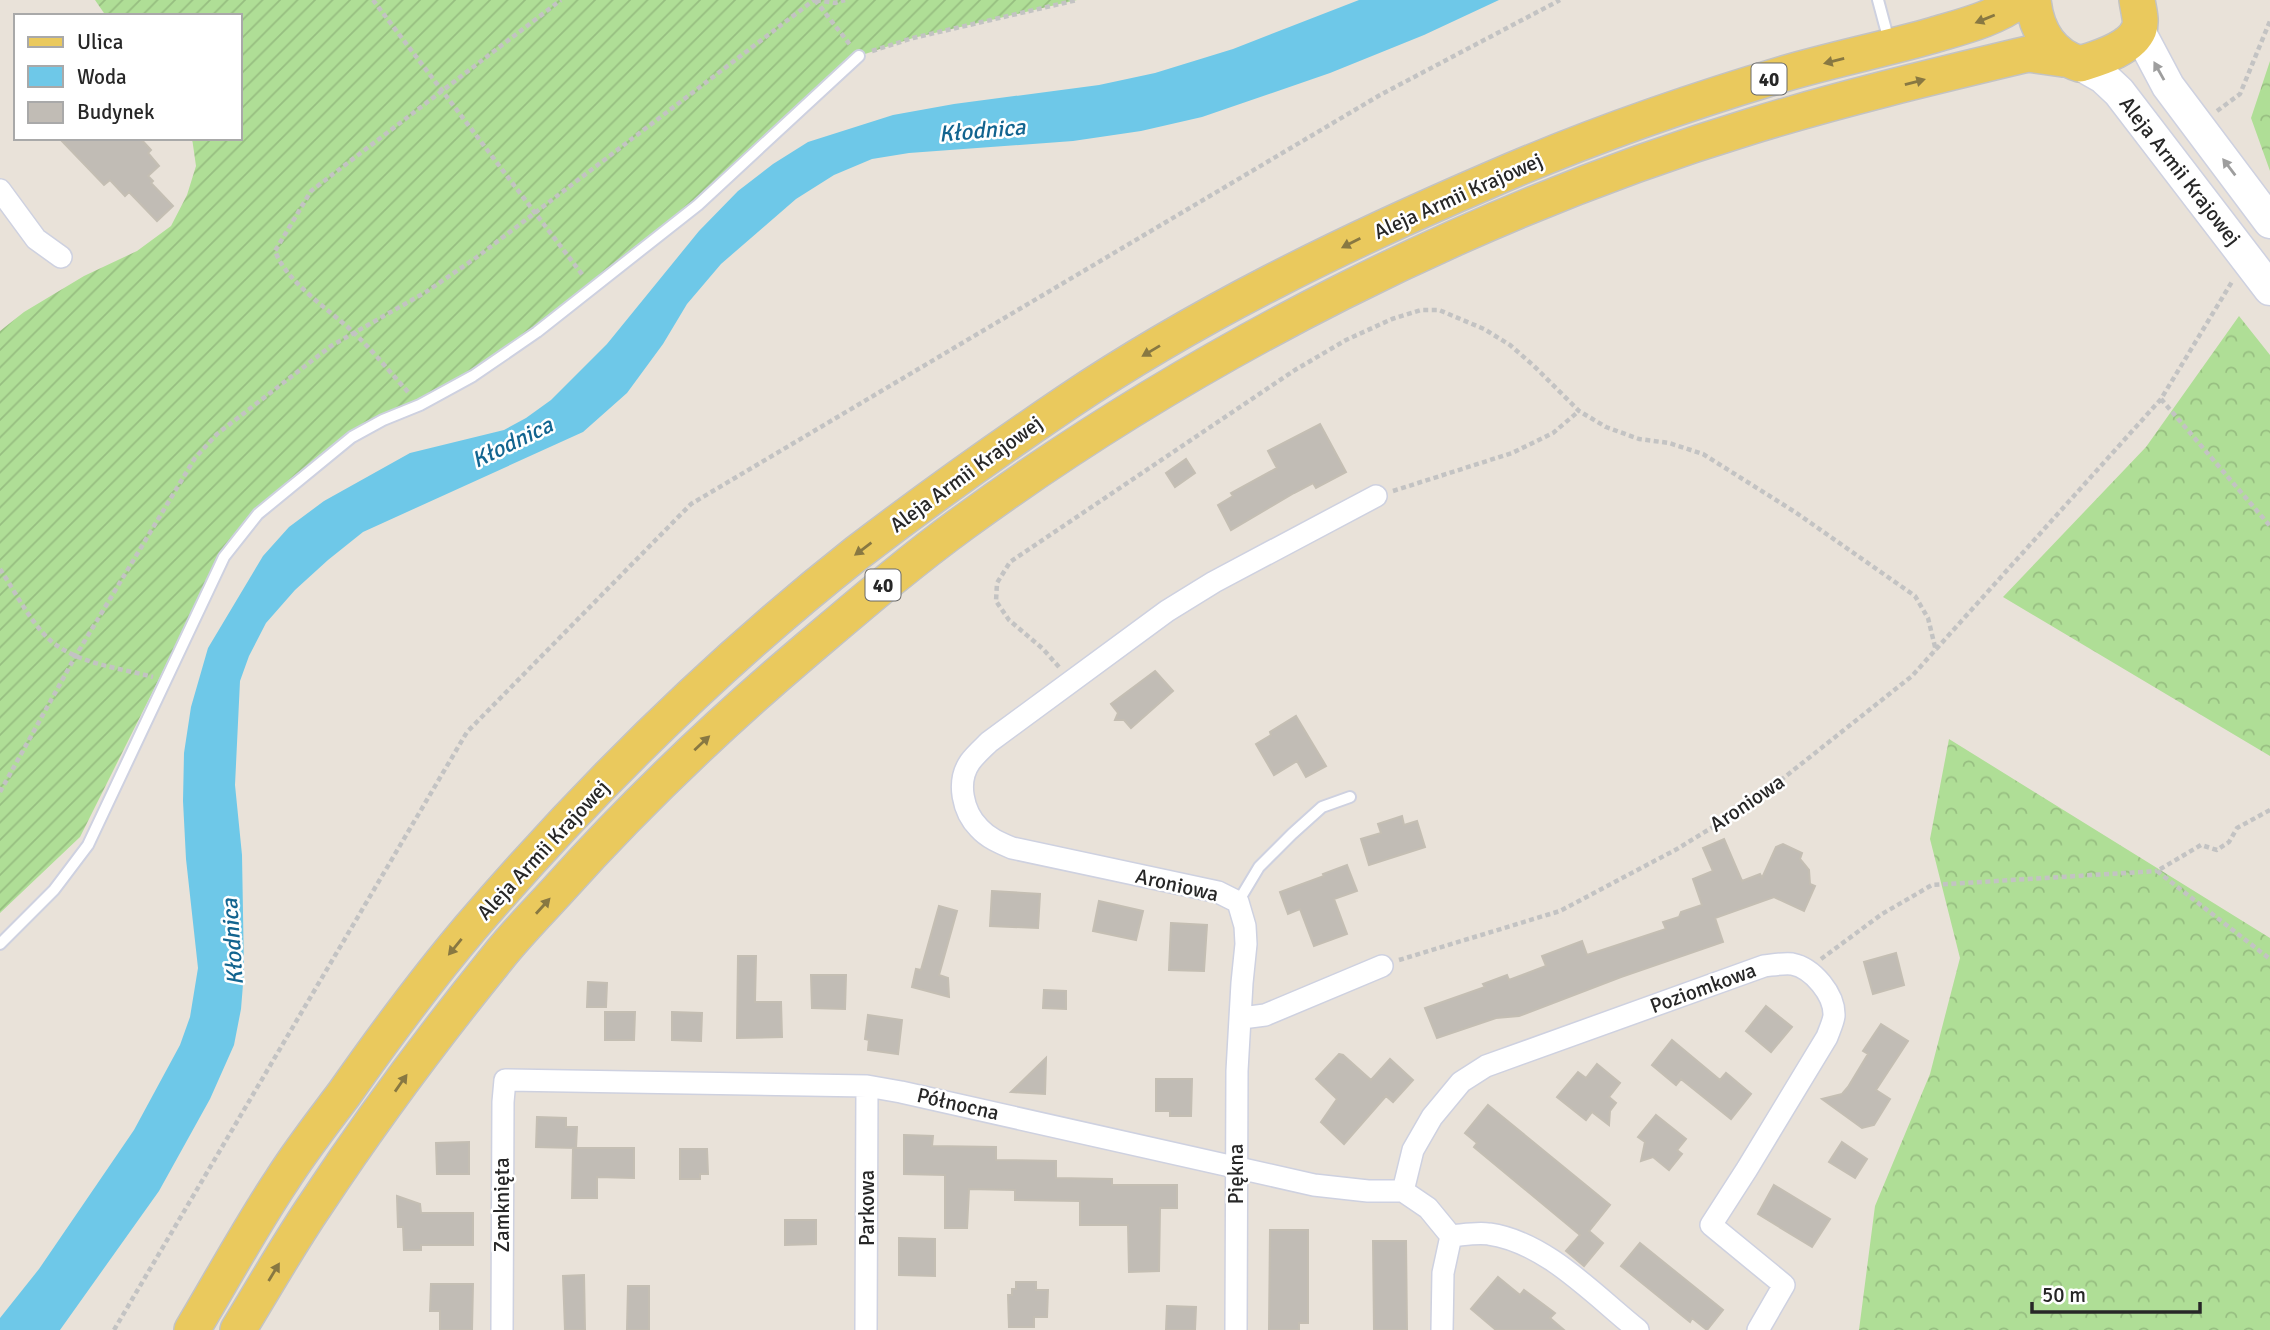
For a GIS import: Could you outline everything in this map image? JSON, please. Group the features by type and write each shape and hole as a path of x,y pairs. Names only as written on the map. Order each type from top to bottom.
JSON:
{"main road":[{"name":"Aleja Armii Krajowej","path":"192,1330 282,1180 393,1025 469,929 557,832 720,670 855,555 938,493 1070,401 1218,312 1408,215 1593,138 1682,106 1793,72 1981,21 2020,0"},
{"path":"2034,0 2040,29 2053,47 2072,61"},
{"name":"Aleja Armii Krajowej","path":"2138,13 2142,37 2168,86 2270,222"},
{"name":"40","path":"2072,61 2116,50 2129,41 2138,13"},
{"name":"Aleja Armii Krajowej","path":"239,1330 316,1204 424,1052 501,953 592,852 668,775 746,702 882,586 963,523 1160,393 1343,292 1518,212 1607,176 1754,125 2028,54 2072,61 2103,77 2119,92 2270,289"}],"street":[{"path":"0,190 36,239 61,257"},
{"name":"Aroniowa","path":"1242,1018 1246,944 1245,926 1238,902 1218,892 1012,848 994,840 978,828 966,808 962,793 963,779 969,762 989,742 1167,611 1214,582 1376,496"},
{"name":"Poziomkowa","path":"1403,1191 1413,1150 1433,1117 1461,1082 1486,1066 1764,966 1792,964 1808,972"},
{"path":"1242,1018 1265,1015 1382,965"},
{"path":"1758,1330 1784,1285 1710,1224 1747,1169 1827,1037 1834,1017 1832,1004 1821,983 1808,972"},
{"name":"Piękna","path":"1236,1330 1237,1071 1242,1018"},
{"name":"Północna","path":"505,1080 867,1086 1314,1185 1368,1191 1403,1191"},
{"name":"Zamknięta","path":"502,1330 505,1080"},
{"name":"Parkowa","path":"866,1330 867,1086"},
{"path":"1403,1191 1428,1208 1451,1236"},
{"path":"1451,1236 1485,1233 1512,1238 1534,1248 1638,1330"},
{"path":"1442,1330 1443,1273 1451,1236"}],"lane":[{"path":"1878,0 1891,47"},
{"path":"0,944 54,890 88,845 225,557 258,514 352,437 473,376 537,332 698,205 859,55"},
{"path":"1238,902 1259,867 1292,834 1322,807 1350,797"}],"path":[{"path":"373,0 593,289"},
{"path":"420,405 355,334 290,275 280,263 275,250 311,191 561,0"},
{"path":"815,0 859,55 913,38 1077,0"},
{"path":"0,792 75,657 195,457 217,434 331,346 426,292 536,214 815,0 835,3 845,0"},
{"path":"114,1330 467,732 691,504 1380,94 1560,0"},
{"path":"2240,94 2270,21"},
{"name":"Aroniowa","path":"1382,965 1560,911 1677,849 1752,803 1912,676 2161,398 2247,258"},
{"path":"1070,681 1043,649 1009,621 996,601 997,583 1010,562 1295,370 1346,340 1392,319 1421,310 1439,310 1484,329 1510,345 1579,411 1606,428 1703,454 1795,512 1915,596 1928,618 1936,652"},
{"path":"2161,398 2270,526"},
{"path":"1376,496 1512,453 1553,433 1579,411"},
{"path":"0,569 42,633 57,647 75,657 167,680"},
{"path":"1808,972 1823,957 1882,914 1932,886 2157,871 2201,845 2217,850 2229,842 2237,828 2270,810"},
{"path":"2157,871 2270,959"}],"green space":[{"path":"95,0 1077,0 913,38 859,56 698,205 473,376 383,420 292,485 224,557 165,667 80,837 0,913 0,331 24,312 84,276 137,251 171,226 187,195 196,166 192,140 242,140 242,14 105,14"},
{"path":"2270,61 2270,171 2251,118"},
{"path":"2239,316 2270,355 2270,756 2003,597 2146,447"},
{"path":"1949,739 2270,938 2270,1330 1859,1330 1875,1206 1930,1074 1960,958 1930,839"}],"water":[{"name":"Kłodnica","path":"1359,0 1499,0 1424,35 1330,73 1202,117 1141,131 1073,141 909,153 872,159 834,175 796,199 721,264 687,304 663,344 627,393 583,432 363,532 295,590 266,623 240,681 235,785 242,855 244,972 234,1045 210,1099 159,1191 60,1330 0,1330 0,1318 39,1269 134,1130 180,1045 190,1017 198,968 186,859 183,801 184,753 191,707 208,648 263,556 289,527 324,501 410,453 504,430 551,400 607,344 699,231 738,191 808,142 893,115 1099,85 1155,73 1233,49"}],"building":[{"path":"61,140 142,140 151,150 148,153 159,166 148,176 153,181 151,183 173,206 157,221 129,192 125,196 110,180 104,185"},
{"path":"1320,424 1346,472 1316,488 1313,483 1231,530 1218,505 1233,496 1231,493 1277,468 1268,451"},
{"path":"1186,459 1195,473 1175,487 1166,473"},
{"path":"1155,671 1173,691 1131,728 1124,720 1115,720 1118,713 1111,704"},
{"path":"1296,716 1326,766 1306,777 1297,761 1274,775 1256,744"},
{"path":"1402,816 1404,825 1417,821 1425,847 1369,865 1361,839 1381,833 1378,824"},
{"path":"1724,839 1742,881 1760,874 1762,878 1776,847 1783,844 1802,853 1800,859 1809,870 1810,884 1815,886 1804,911 1774,897 1715,918 1723,942 1519,1016 1496,1018 1437,1038 1425,1008 1485,987 1483,984 1507,975 1509,980 1546,966 1542,956 1582,941 1587,955 1666,929 1663,922 1702,905 1693,879 1713,871 1703,848"},
{"path":"1347,865 1357,891 1334,899 1347,934 1314,946 1300,909 1288,914 1280,892"},
{"path":"992,891 1040,894 1038,928 990,926"},
{"path":"1099,901 1143,911 1136,940 1093,931"},
{"path":"939,906 957,911 939,975 948,978 949,997 912,987 916,969 921,970"},
{"path":"1171,923 1207,925 1204,971 1169,970"},
{"path":"1896,953 1904,985 1873,994 1864,962"},
{"path":"738,956 756,956 755,1002 781,1002 782,1037 737,1038"},
{"path":"811,975 846,975 845,1009 812,1008"},
{"path":"588,982 607,983 606,1007 587,1007"},
{"path":"1044,990 1066,991 1066,1009 1043,1008"},
{"path":"1766,1006 1792,1027 1771,1052 1746,1031"},
{"path":"605,1012 635,1012 634,1040 605,1040"},
{"path":"672,1012 702,1013 701,1041 672,1040"},
{"path":"868,1015 902,1020 898,1054 868,1050 869,1040 865,1039"},
{"path":"1881,1024 1908,1041 1876,1090 1890,1099 1874,1125 1862,1128 1822,1099 1842,1094 1848,1087 1868,1054 1863,1051"},
{"path":"1672,1040 1720,1080 1726,1073 1751,1094 1731,1119 1681,1079 1676,1085 1652,1065"},
{"path":"1339,1054 1371,1080 1390,1059 1413,1080 1393,1102 1386,1096 1344,1144 1321,1122 1337,1099 1316,1079"},
{"path":"1046,1058 1045,1094 1011,1092"},
{"path":"1597,1064 1620,1083 1609,1097 1616,1103 1610,1111 1609,1125 1592,1112 1586,1120 1557,1097 1578,1072 1586,1078"},
{"path":"1156,1079 1192,1079 1191,1116 1170,1116 1170,1111 1156,1111"},
{"path":"1488,1105 1610,1205 1589,1231 1603,1243 1584,1266 1566,1251 1580,1235 1474,1147 1477,1143 1465,1133"},
{"path":"1656,1115 1686,1139 1677,1150 1682,1154 1669,1170 1653,1157 1641,1161 1645,1142 1638,1137"},
{"path":"537,1117 566,1118 566,1127 577,1127 576,1148 536,1147"},
{"path":"904,1135 933,1136 932,1146 996,1147 996,1160 1056,1161 1056,1178 1112,1179 1112,1185 1177,1185 1177,1208 1160,1208 1159,1271 1129,1272 1128,1225 1080,1225 1080,1201 1015,1200 1015,1190 969,1189 967,1228 945,1228 945,1175 904,1174"},
{"path":"469,1142 469,1174 437,1174 436,1143"},
{"path":"1842,1142 1867,1159 1855,1178 1829,1162"},
{"path":"573,1148 634,1148 634,1178 597,1177 597,1198 572,1198"},
{"path":"680,1149 707,1149 708,1174 700,1174 700,1179 680,1179"},
{"path":"1774,1185 1830,1219 1812,1247 1758,1214"},
{"path":"397,1196 420,1204 421,1213 473,1213 473,1245 421,1245 421,1250 404,1250 403,1227 398,1227"},
{"path":"785,1220 816,1220 816,1244 785,1245"},
{"path":"1270,1230 1308,1230 1308,1323 1299,1323 1299,1330 1269,1330"},
{"path":"899,1238 935,1239 935,1276 899,1275"},
{"path":"1373,1241 1406,1241 1407,1330 1374,1330"},
{"path":"1640,1243 1723,1310 1707,1330 1692,1318 1690,1322 1621,1266"},
{"path":"584,1275 585,1330 565,1330 563,1276"},
{"path":"1498,1277 1520,1295 1524,1290 1555,1313 1550,1318 1564,1330 1496,1330 1471,1309"},
{"path":"1016,1282 1036,1282 1036,1290 1048,1290 1047,1317 1034,1317 1034,1327 1009,1327 1008,1295 1012,1295 1012,1289 1016,1289"},
{"path":"431,1284 473,1284 472,1330 440,1330 440,1311 430,1311"},
{"path":"628,1286 649,1286 649,1330 627,1330"},
{"path":"1167,1306 1196,1307 1195,1330 1166,1330"}]}
